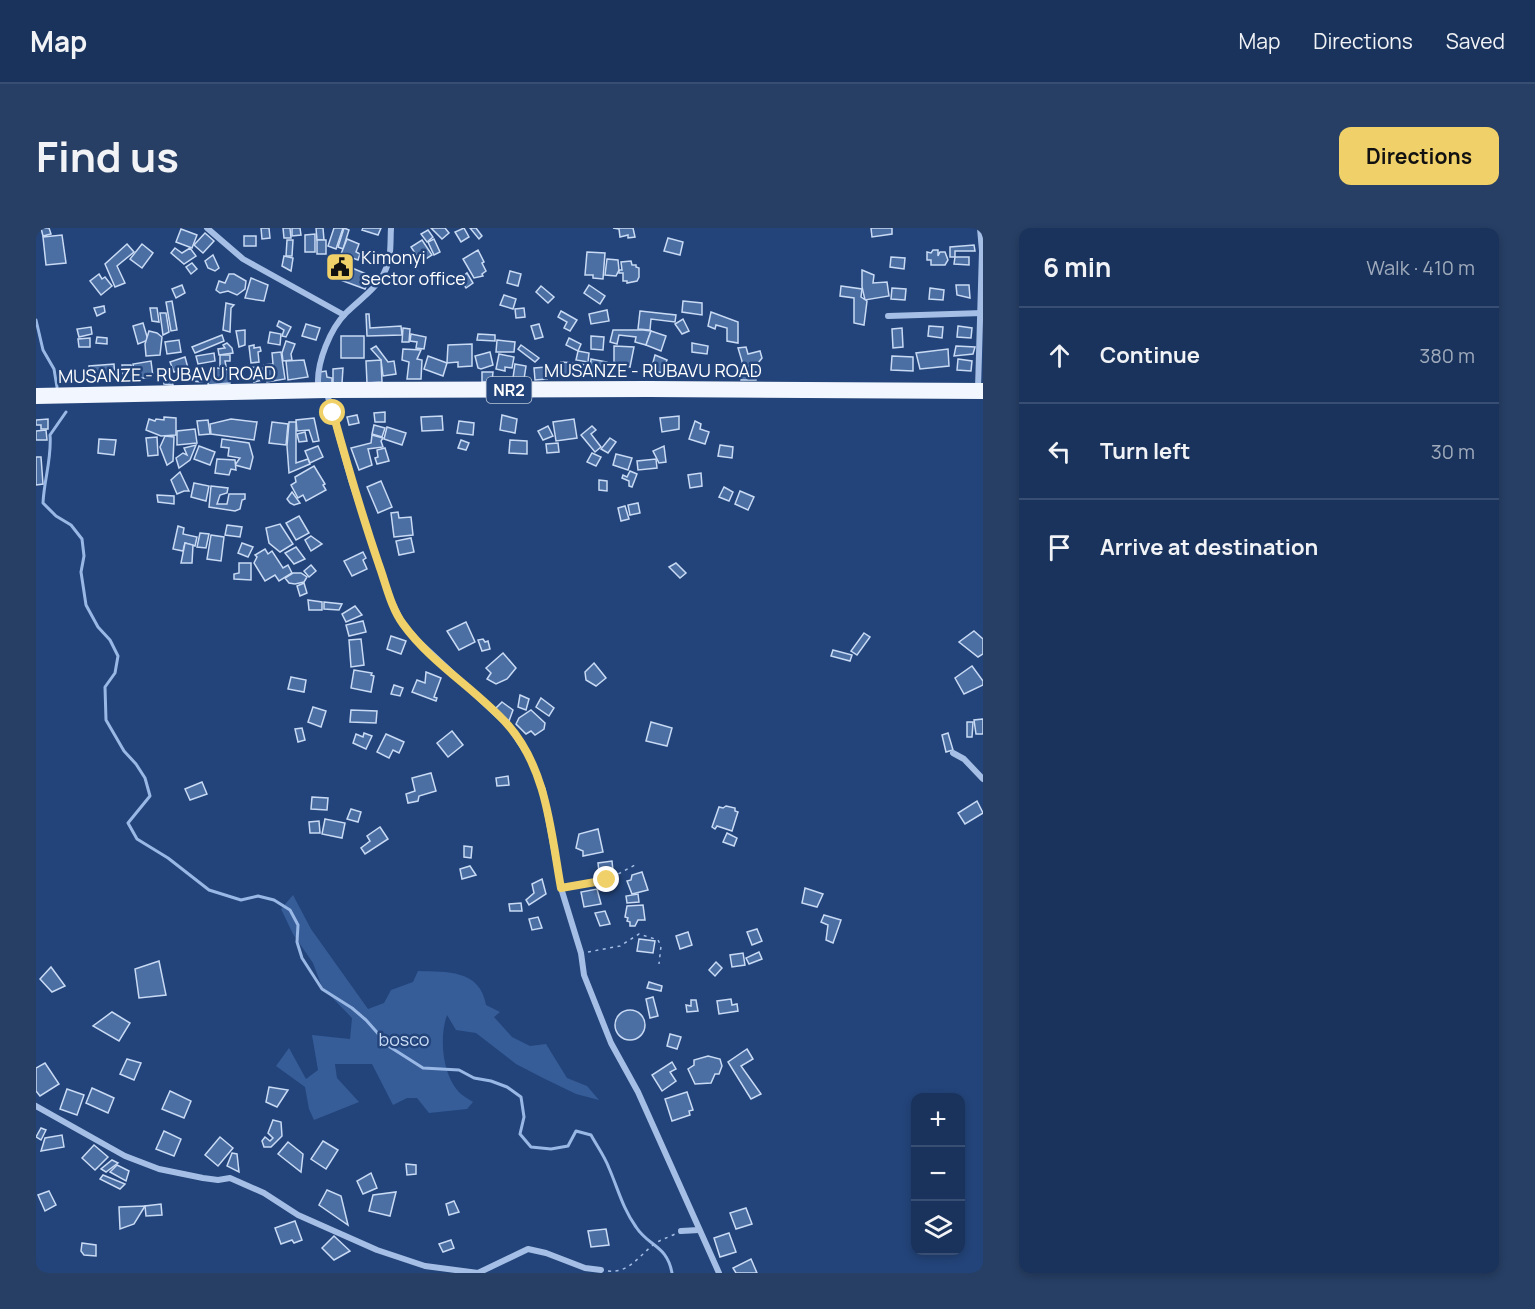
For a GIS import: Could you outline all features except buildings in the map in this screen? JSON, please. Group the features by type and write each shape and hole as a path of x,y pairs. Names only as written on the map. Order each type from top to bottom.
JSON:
{"highway":[{"name":"MUSANZE - RUBAVU ROAD","path":"36,396 326,390 980,391"}],"street":[{"path":"207,228 243,259 344,315"},
{"path":"391,228 390,261 384,275 344,315 332,334 317,375 318,384 326,390 351,480 391,600 402,623 419,642 509,726 530,758 543,790 561,888 581,953 584,975 605,1029 638,1092 719,1273"},
{"path":"980,228 982,245 980,391"},
{"path":"888,316 982,314"},
{"path":"953,753 964,759 983,779"},
{"path":"36,1106 126,1156 159,1169 210,1179 230,1178 264,1193 298,1215 377,1250 425,1266 478,1273 528,1249 546,1253 585,1268 601,1270"},
{"path":"681,1231 699,1230"}],"path":[{"path":"561,888 607,880 635,865"},
{"path":"581,953 620,946 639,934 658,940 661,946 659,964"},
{"path":"601,1270 618,1272 633,1263 654,1244 681,1231"}],"green space":[{"name":"bosco","path":"293,895 311,929 368,1009 384,1003 391,990 413,982 418,971 460,975 477,985 483,993 486,1005 500,1012 494,1017 512,1037 530,1046 546,1044 567,1078 587,1086 599,1100 576,1094 516,1064 476,1033 456,1030 447,1015 443,1034 446,1067 455,1087 473,1102 467,1109 429,1113 417,1098 407,1098 393,1105 372,1064 335,1064 337,1078 359,1102 314,1120 309,1109 305,1087 276,1066 289,1048 306,1079 318,1070 312,1035 350,1039 352,1018 322,987 313,963 293,934 281,909"}],"waterway":[{"path":"36,320 43,350 54,369 57,387"},
{"path":"66,412 50,435 43,503 56,516 71,525 82,539 84,556 81,572 86,605 118,656 115,673 105,687 106,720 124,751 145,778 150,796 128,823 137,839 168,858 209,890 241,900 258,896 274,900 290,910 298,925 297,942 302,958 322,989 352,1008 390,1047 423,1068 459,1070 474,1078 507,1087 521,1097 524,1117 520,1134 531,1147 551,1149 568,1146 576,1131 591,1135 607,1164 631,1220 641,1234 662,1251 670,1264 672,1273"}],"place":[{"name":"Kimonyi sector office","path":"340,267"}],"route":[{"path":"333,413 351,480 391,600 402,623 419,642 509,726 530,758 543,790 561,888 607,880"}]}
